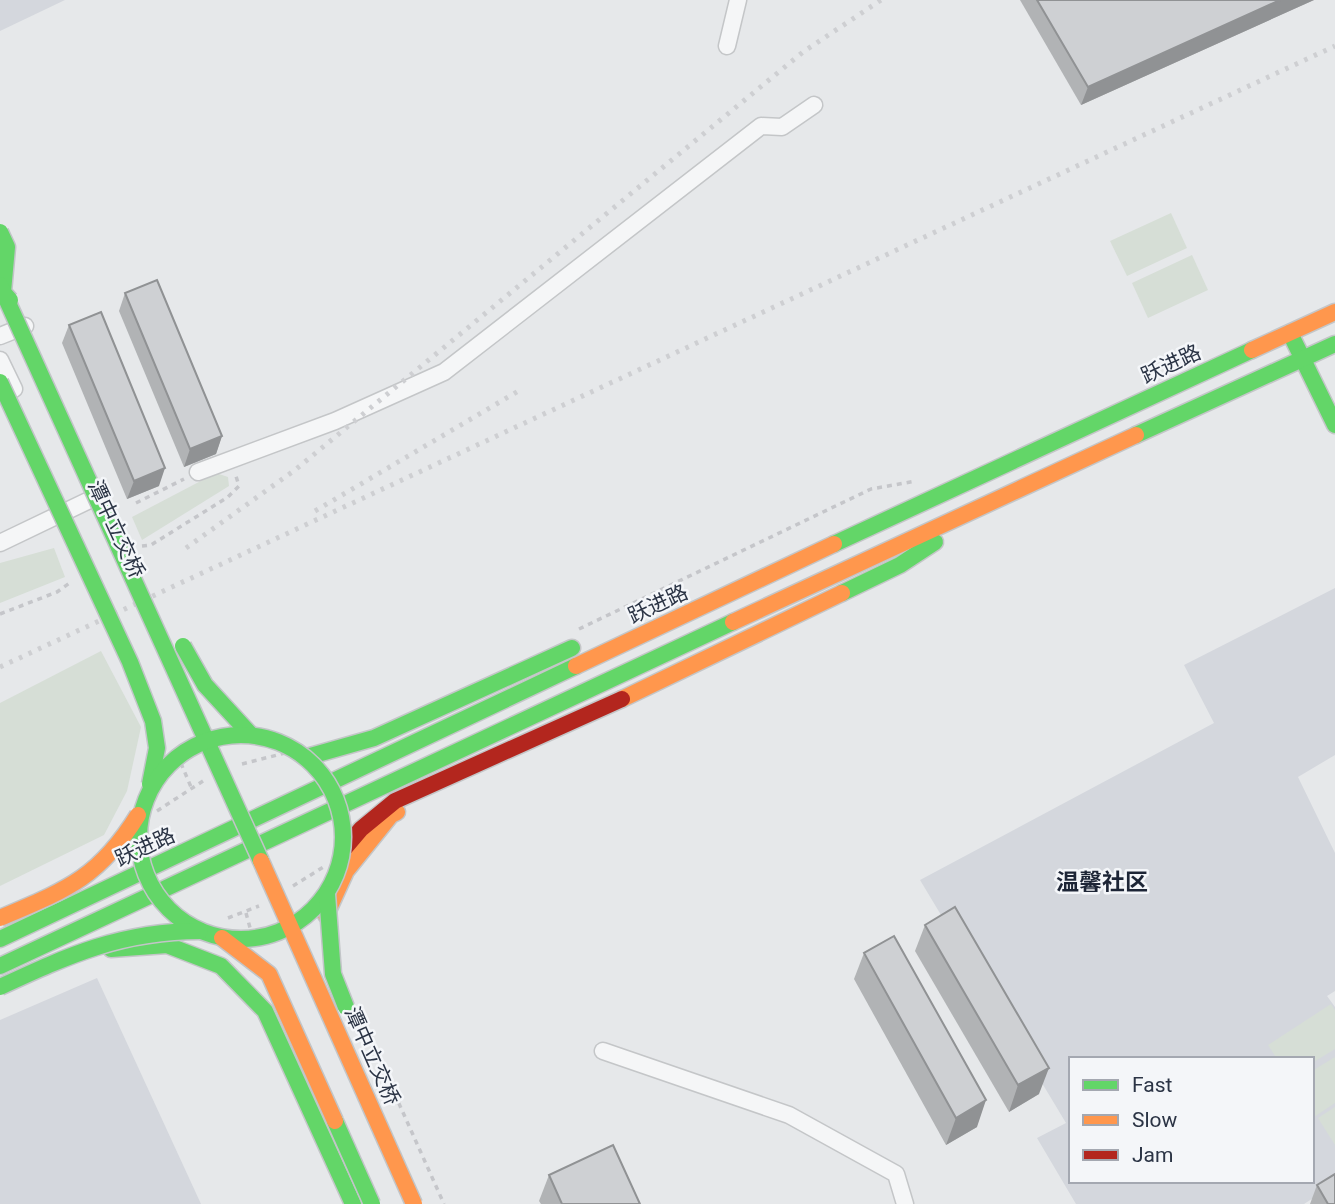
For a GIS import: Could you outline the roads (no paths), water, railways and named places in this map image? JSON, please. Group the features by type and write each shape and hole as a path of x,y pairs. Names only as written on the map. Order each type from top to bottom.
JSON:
{"main road":[{"path":"0,232 7,247 1,289 38,331 118,504"},
{"name":"潭中立交桥","path":"1,289 174,664 414,1204"},
{"name":"跃进路","path":"0,939 1001,465 1335,312"},
{"path":"1290,333 1335,425"},
{"path":"0,334 30,394"},
{"path":"0,966 1013,491 1335,344"},
{"path":"0,382 130,662 153,721 157,748 149,789 142,808 119,847 96,873 0,918"},
{"path":"884,503 1001,465"},
{"name":"潭中立交桥","path":"71,482 233,830 396,1204"},
{"path":"344,849 361,829 395,801 610,705 900,565 1013,491"},
{"path":"424,1204 327,990 320,928 346,872 391,815 881,582 1013,491"},
{"path":"620,627 707,585"},
{"path":"175,628 205,685 250,734"},
{"path":"300,754 374,738 583,643"},
{"path":"0,987 116,937 165,929 200,931 222,938 241,940 281,932 315,909 327,894 337,874 344,849 343,823 337,798 324,776 300,754 279,743 250,734 210,738 191,746 175,758 149,789"},
{"path":"142,808 139,844 148,880 170,910 200,931"},
{"path":"327,894 333,974 357,1022"},
{"path":"222,938 269,974 372,1204"},
{"path":"0,998 104,950 167,945 221,966 265,1011 353,1204"}],"street":[{"path":"727,46 738,0"},
{"path":"198,472 335,421 444,372 761,126 782,127 814,105"},
{"path":"0,265 103,496 0,543"},
{"path":"0,334 27,325"},
{"path":"0,360 71,510"},
{"path":"603,1051 789,1115 896,1174 905,1204"}],"railway":[{"path":"186,548 295,470 803,52 881,0"},
{"path":"0,667 1335,46"},
{"path":"315,511 520,390"}],"district":[{"name":"温馨社区","path":"1102,882"}]}
